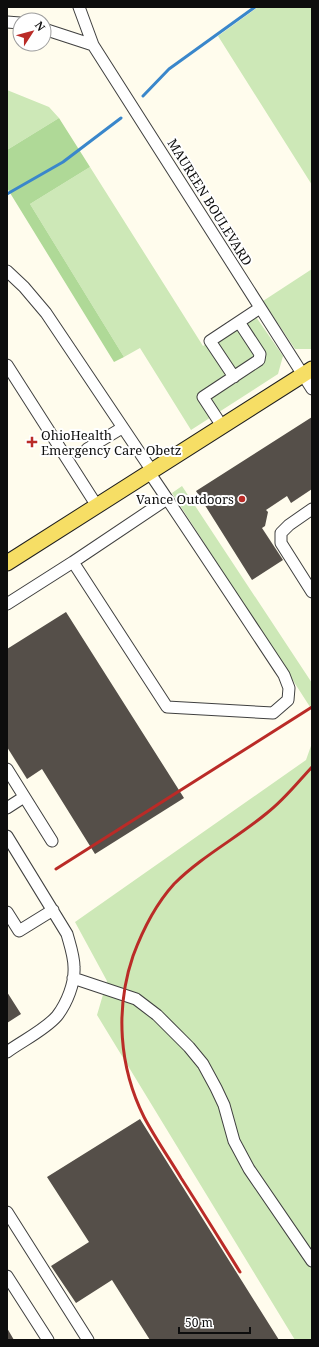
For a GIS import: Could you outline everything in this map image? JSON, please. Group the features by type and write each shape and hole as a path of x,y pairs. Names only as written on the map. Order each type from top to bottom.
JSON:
{"main road":[{"path":"7,563 307,372"}],"street":[{"name":"MAUREEN BOULEVARD","path":"79,7 93,45 260,308 307,372 312,389"},
{"path":"52,32 93,45"},
{"path":"7,271 24,287 46,313 284,675 288,688 288,700 273,713 167,707 72,562"},
{"path":"236,376 210,341 260,308"},
{"path":"222,426 203,397 259,360 260,354 239,322"},
{"path":"7,365 97,506"},
{"path":"87,449 122,428"},
{"path":"7,604 168,499"},
{"path":"312,509 289,525 281,533 281,543 312,592"},
{"path":"7,769 52,841"},
{"path":"7,808 24,797"},
{"path":"7,836 67,934 72,951 74,968 73,978 66,1001 57,1016 44,1027 7,1052"},
{"path":"7,912 19,931 53,910"},
{"path":"73,978 136,999 156,1015 189,1047 203,1064 216,1088 224,1105 234,1141 249,1168 312,1261"},
{"path":"7,1212 88,1340"},
{"path":"7,1276 48,1340"}],"green space":[{"path":"258,7 312,7 312,185 218,36"},
{"path":"7,90 49,107 59,118 7,150"},
{"path":"59,118 90,167 30,204 124,357 114,362 7,188 7,150"},
{"path":"90,167 203,346 254,314 283,356 278,374 191,430 140,348 124,357 30,204"},
{"path":"312,269 312,349 295,349 263,301"},
{"path":"182,486 312,683 312,710 172,493"},
{"path":"312,743 312,1340 295,1340 97,1015 107,981 75,922 306,760"}],"building":[{"name":"Vance Outdoors","path":"312,417 312,489 291,503 287,496 266,510 268,512 265,526 262,528 283,560 252,580 196,491"},
{"path":"66,612 184,798 95,854 42,769 27,779 7,747 7,649"},
{"path":"7,992 21,1014 7,1023"},
{"path":"140,1119 279,1340 150,1340 112,1280 76,1303 51,1266 89,1242 47,1177"},
{"path":"7,1328 14,1340 7,1340"}],"waterway":[{"path":"143,96 169,69 255,7"},
{"path":"7,194 63,162 121,118"}],"railway":[{"path":"56,869 312,707"},
{"path":"240,1272 153,1133 136,1098 129,1078 122,1038 124,996 127,976 137,946 145,927 167,892 196,865 273,808 312,767"}],"place":[{"name":"OhioHealth Emergency Care Obetz","path":"32,442"},
{"name":"Vance Outdoors","path":"242,499"}]}
